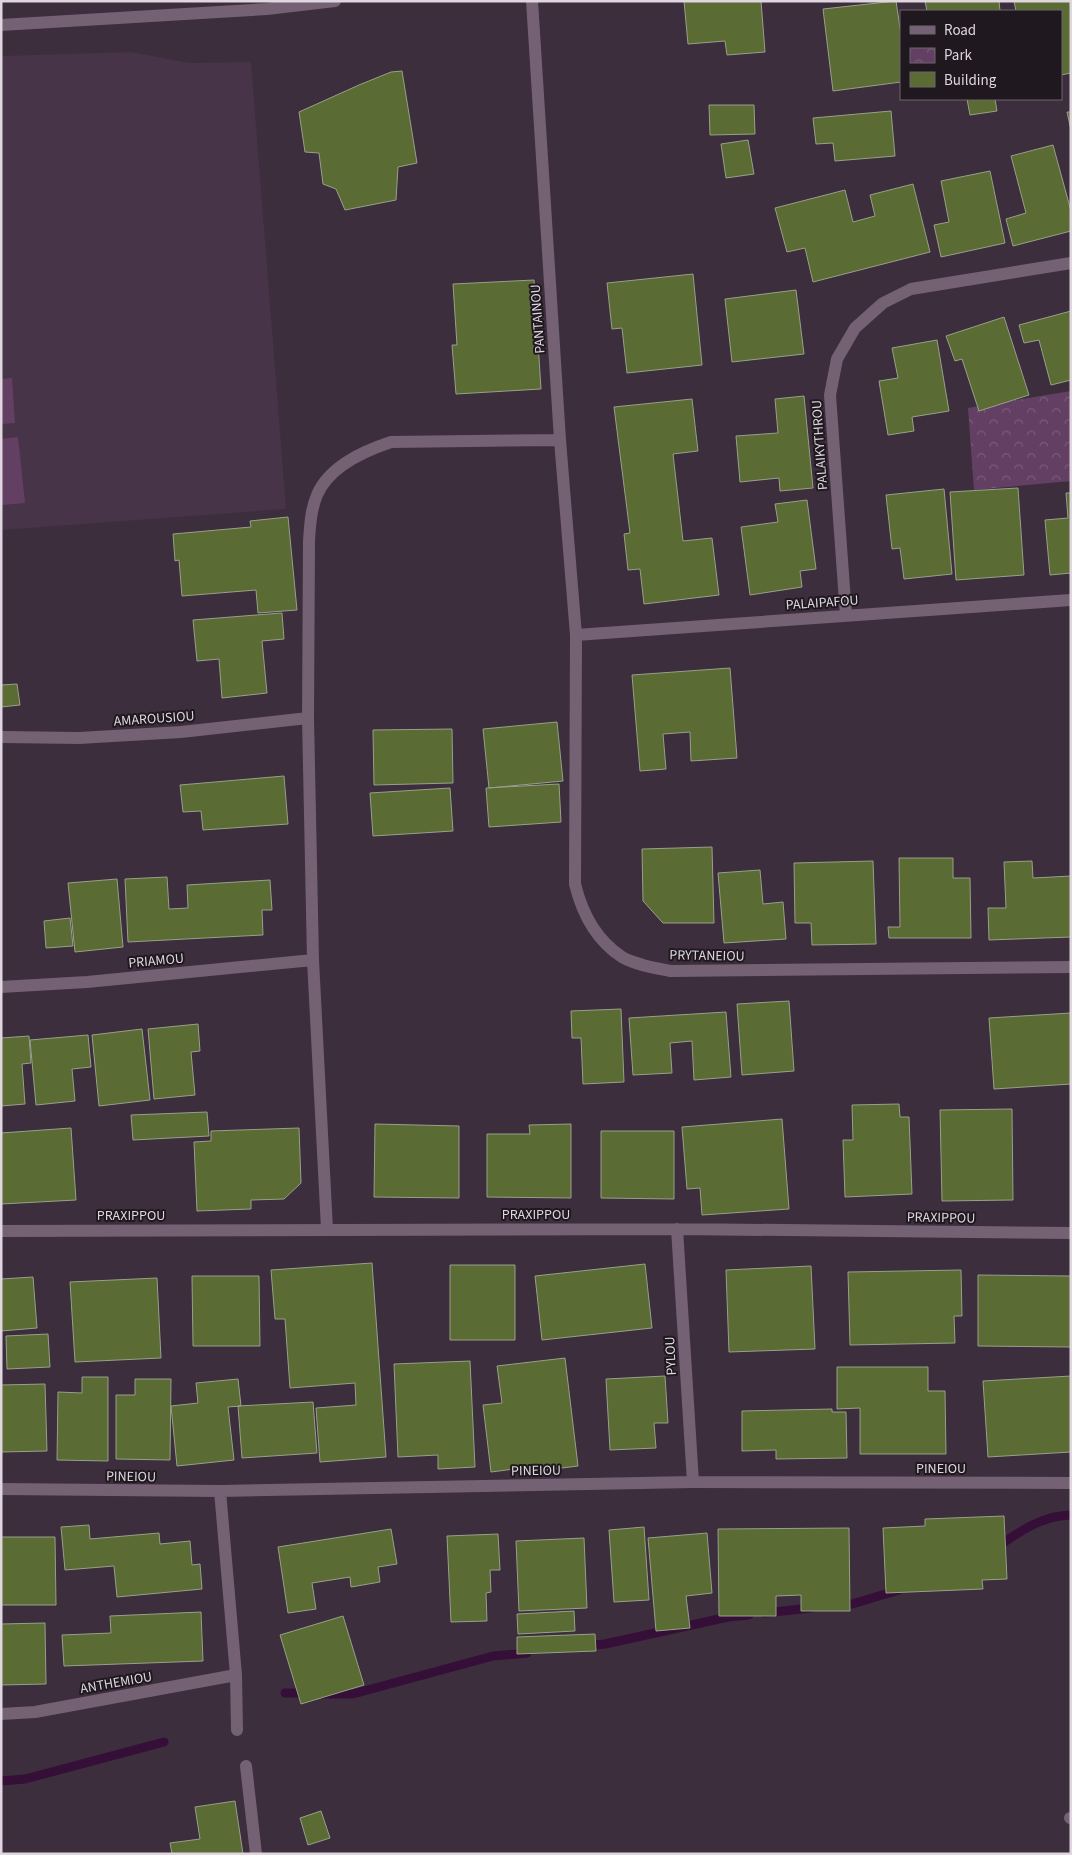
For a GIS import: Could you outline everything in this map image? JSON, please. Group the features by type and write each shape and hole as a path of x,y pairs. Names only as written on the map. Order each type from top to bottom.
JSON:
{"street":[{"path":"1,25 266,9 335,1"},
{"name":"PANTAINOU","path":"532,1 560,440 576,635"},
{"name":"PALAIKYTHROU","path":"846,615 830,395 837,359 855,328 883,303 911,289 1071,263"},
{"path":"327,1229 313,960 308,718 308,541 311,516 317,494 329,477 365,451 392,442 560,440"},
{"name":"PALAIPAFOU","path":"576,635 1071,600"},
{"name":"PRYTANEIOU","path":"576,635 575,884 581,908 593,928 623,957 670,971 1071,967"},
{"name":"AMAROUSIOU","path":"1,737 79,738 181,732 308,718"},
{"name":"PRIAMOU","path":"1,987 87,982 313,960"},
{"name":"PRAXIPPOU","path":"1,1232 327,1229 677,1229 1071,1233"},
{"name":"PYLOU","path":"677,1229 693,1482"},
{"name":"PINEIOU","path":"1,1489 220,1492 693,1482 1071,1483"},
{"path":"220,1492 236,1675 237,1730"},
{"name":"ANTHEMIOU","path":"1,1714 35,1712 236,1675"},
{"path":"246,1766 256,1854"}],"shaded area":[{"path":"131,52 189,63 251,62 286,509 1,530 1,56"}],"green space":[{"path":"12,378 15,423 1,424 1,379"},
{"path":"1071,391 1071,481 974,490 968,408"},
{"path":"18,437 25,503 1,505 1,439"}],"building":[{"path":"684,1 761,1 765,52 727,55 725,41 688,44"},
{"path":"896,1 900,28 900,82 833,91 823,9"},
{"path":"925,1 999,1 1000,10 927,10"},
{"path":"1014,1 1071,1 1071,73 1062,75 1062,10 1016,10"},
{"path":"402,71 417,163 398,167 396,200 345,210 336,189 323,184 319,153 305,152 299,112 391,72"},
{"path":"967,100 995,100 997,111 970,115"},
{"path":"709,105 754,105 755,134 710,135"},
{"path":"891,111 895,156 835,161 833,143 816,144 813,118"},
{"path":"1067,112 1071,112 1071,130"},
{"path":"748,140 754,174 726,178 721,144"},
{"path":"1053,145 1071,211 1071,231 1013,246 1006,219 1026,213 1011,156"},
{"path":"990,171 1005,243 941,257 934,225 949,222 941,181"},
{"path":"913,184 930,252 813,282 805,248 787,252 775,208 845,190 853,222 875,216 870,195"},
{"path":"693,274 702,365 627,373 622,328 612,329 607,283"},
{"path":"534,280 541,389 456,394 452,345 457,345 453,284"},
{"path":"796,290 804,354 732,362 725,299"},
{"path":"1071,311 1071,380 1051,385 1039,340 1024,343 1019,325"},
{"path":"1004,317 1029,395 979,411 962,359 955,361 946,336"},
{"path":"937,340 949,411 912,417 914,431 888,435 879,381 898,378 892,348"},
{"path":"804,396 813,488 780,491 779,478 740,482 736,436 778,433 775,399"},
{"path":"692,399 698,451 673,454 683,541 712,538 719,595 644,604 640,569 628,570 624,534 630,533 614,407"},
{"path":"1018,488 1024,575 956,580 950,492"},
{"path":"944,489 952,574 904,579 900,548 892,549 886,495"},
{"path":"1066,493 1071,493 1071,573 1050,575 1045,520 1068,518"},
{"path":"807,500 816,569 800,571 802,587 750,595 741,527 778,522 775,504"},
{"path":"288,517 297,610 258,613 256,590 182,596 179,560 175,561 173,534 251,527 250,521"},
{"path":"282,613 284,639 262,641 267,693 222,698 219,659 197,661 193,620"},
{"path":"730,668 737,758 691,761 690,732 663,734 666,769 640,771 632,675"},
{"path":"17,684 20,705 1,707 1,685"},
{"path":"557,722 563,781 489,788 483,729"},
{"path":"452,729 453,783 374,785 373,730"},
{"path":"284,776 288,824 203,830 201,811 183,812 180,785"},
{"path":"559,784 561,822 489,827 486,788"},
{"path":"450,788 453,831 373,836 370,793"},
{"path":"712,847 714,923 663,923 643,901 642,849"},
{"path":"899,858 953,858 953,878 970,878 971,938 889,938 888,927 900,927"},
{"path":"873,861 876,944 812,945 811,923 795,923 794,863"},
{"path":"1032,861 1033,878 1071,876 1071,937 989,940 988,908 1006,908 1004,862"},
{"path":"760,870 763,904 783,902 786,939 724,943 718,873"},
{"path":"167,877 169,909 188,908 187,885 270,880 272,910 262,910 263,935 128,942 125,879"},
{"path":"117,879 123,947 75,952 68,883"},
{"path":"70,918 73,946 46,948 44,921"},
{"path":"789,1001 794,1071 742,1075 737,1004"},
{"path":"621,1009 624,1082 583,1084 581,1038 572,1038 571,1011"},
{"path":"726,1012 731,1077 694,1080 692,1041 670,1043 672,1073 633,1075 629,1018"},
{"path":"1071,1013 1071,1084 994,1089 989,1018"},
{"path":"198,1024 200,1051 191,1052 195,1095 154,1099 148,1029"},
{"path":"142,1029 150,1100 99,1106 92,1035"},
{"path":"88,1035 91,1067 72,1069 75,1101 36,1105 30,1040"},
{"path":"29,1036 31,1063 22,1064 25,1104 1,1106 1,1038"},
{"path":"899,1104 900,1117 909,1117 912,1194 845,1197 843,1140 853,1140 852,1105"},
{"path":"1012,1109 1013,1200 942,1201 940,1110"},
{"path":"207,1112 209,1136 133,1140 131,1115"},
{"path":"782,1119 789,1209 702,1215 700,1188 687,1189 682,1127"},
{"path":"375,1124 459,1126 459,1198 374,1197"},
{"path":"571,1124 571,1198 487,1197 487,1134 530,1134 529,1125"},
{"path":"71,1128 76,1200 1,1204 1,1133"},
{"path":"299,1128 301,1183 284,1199 251,1200 251,1209 197,1211 194,1142 211,1141 211,1131"},
{"path":"601,1131 674,1131 674,1199 601,1198"},
{"path":"372,1263 386,1457 320,1462 316,1408 356,1405 355,1383 290,1388 285,1319 275,1319 271,1270"},
{"path":"645,1264 652,1328 542,1340 535,1276"},
{"path":"450,1265 515,1265 515,1340 450,1340"},
{"path":"811,1266 815,1349 729,1352 726,1270"},
{"path":"961,1270 962,1316 954,1316 955,1343 850,1345 848,1272"},
{"path":"978,1275 1071,1276 1071,1347 978,1346"},
{"path":"192,1276 259,1276 260,1346 193,1346"},
{"path":"33,1277 37,1328 1,1331 1,1279"},
{"path":"157,1278 161,1358 75,1362 70,1282"},
{"path":"48,1334 50,1367 7,1369 6,1336"},
{"path":"565,1358 578,1466 538,1471 538,1466 491,1472 483,1405 502,1403 497,1366"},
{"path":"470,1361 475,1467 438,1469 438,1455 398,1457 394,1364"},
{"path":"837,1367 928,1367 928,1391 945,1391 946,1454 860,1454 860,1408 837,1409"},
{"path":"665,1376 668,1423 654,1423 656,1448 610,1450 606,1379"},
{"path":"1071,1376 1071,1452 988,1457 983,1381"},
{"path":"82,1377 108,1377 108,1461 57,1460 58,1392 82,1393"},
{"path":"135,1379 171,1379 170,1460 116,1459 116,1395 135,1395"},
{"path":"238,1379 241,1406 228,1407 234,1460 177,1466 171,1406 198,1403 196,1383"},
{"path":"45,1384 47,1451 1,1452 1,1385"},
{"path":"313,1402 317,1453 242,1458 238,1406"},
{"path":"832,1409 832,1412 846,1412 847,1458 776,1459 776,1450 742,1451 742,1411"},
{"path":"1004,1516 1007,1579 982,1580 983,1589 886,1593 883,1528 925,1526 925,1519"},
{"path":"89,1525 90,1539 159,1533 160,1544 190,1541 192,1565 200,1564 202,1589 117,1597 114,1566 65,1570 61,1527"},
{"path":"644,1527 649,1600 614,1602 609,1530"},
{"path":"849,1528 850,1611 801,1611 801,1595 776,1596 776,1616 719,1616 718,1529"},
{"path":"391,1529 397,1564 378,1567 380,1582 351,1587 350,1577 312,1583 316,1609 288,1613 278,1547"},
{"path":"707,1533 712,1593 686,1596 690,1628 656,1631 648,1538"},
{"path":"498,1534 500,1570 490,1570 491,1592 486,1593 487,1621 451,1622 447,1536"},
{"path":"1,1537 55,1537 56,1605 1,1605"},
{"path":"584,1538 587,1608 519,1611 516,1541"},
{"path":"574,1611 575,1631 518,1634 517,1614"},
{"path":"201,1612 203,1661 64,1666 62,1635 111,1633 110,1616"},
{"path":"343,1616 364,1685 301,1704 280,1635"},
{"path":"45,1623 46,1684 1,1685 1,1624"},
{"path":"595,1634 596,1651 517,1654 517,1637"},
{"path":"235,1801 243,1854 172,1854 170,1843 200,1839 195,1807"},
{"path":"321,1811 330,1838 308,1845 300,1818"}],"waterway":[{"path":"997,1547 1041,1521 1071,1515"},
{"path":"839,1606 899,1590"},
{"path":"764,1613 811,1608"},
{"path":"585,1646 605,1644 728,1617 749,1615"},
{"path":"323,1694 353,1694 493,1656 527,1653"},
{"path":"285,1693 307,1693"},
{"path":"1,1781 25,1779 164,1742"}]}
